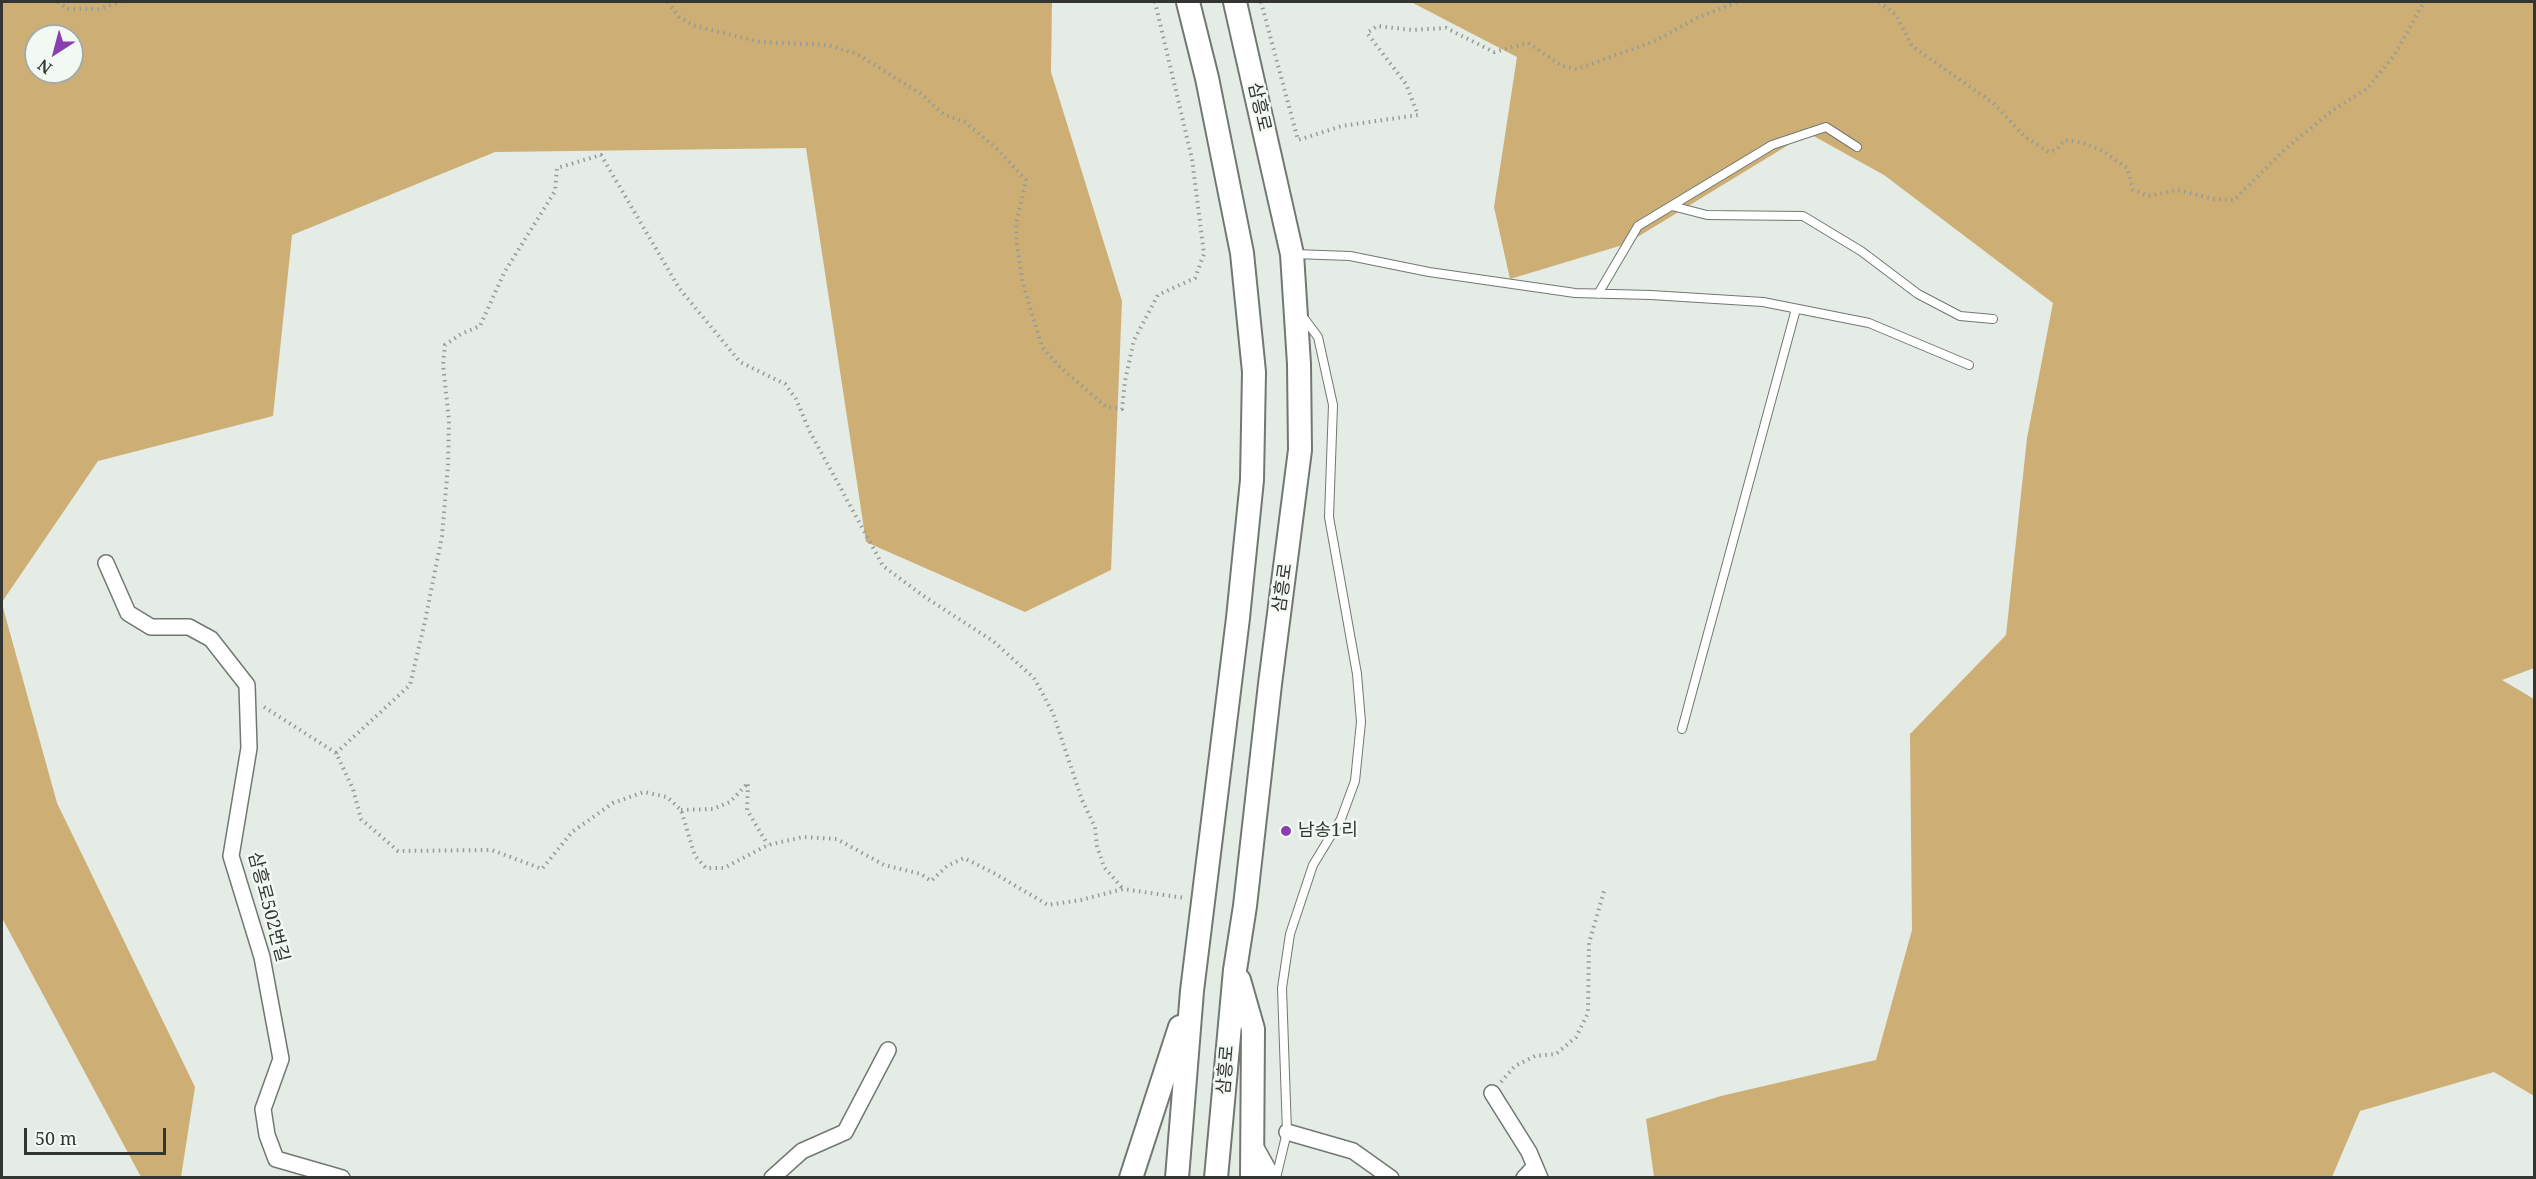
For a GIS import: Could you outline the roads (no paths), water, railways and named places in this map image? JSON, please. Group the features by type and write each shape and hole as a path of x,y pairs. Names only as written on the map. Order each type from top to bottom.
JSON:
{"main road":[{"path":"1177,1178 1192,991 1238,618 1250,491 1254,372 1242,253 1208,78 1188,2"},
{"name":"삼흥로","path":"1216,1178 1235,970 1245,906 1300,450 1292,254 1234,2"},
{"path":"1235,970 1254,1029 1252,1178"},
{"path":"1131,1178 1192,991"}],"street":[{"name":"삼흥로502번길","path":"106,563 128,613 151,627 189,627 211,639 247,685 249,748 231,856 262,957 281,1059 263,1109 267,1135 276,1159 342,1178"},
{"path":"772,1178 802,1151 845,1132 888,1050"},
{"path":"1492,1093 1529,1152 1538,1172 1524,1178"},
{"path":"1287,1132 1353,1151 1390,1178"},
{"path":"1251,1139 1275,1178"}],"lane":[{"path":"1598,294 1638,226 1772,145 1826,127 1857,147"},
{"path":"1672,206 1707,215 1803,216 1861,251 1918,294 1960,316 1993,319"},
{"path":"1292,254 1350,256 1429,272 1575,293 1763,302 1869,323 1969,365"},
{"path":"1275,1178 1287,1132 1282,988 1290,934 1313,865 1341,819 1355,781 1361,722 1357,674 1329,517 1333,405 1318,337 1296,309"},
{"path":"1682,729 1796,309"}],"place":[{"name":"남송1리","path":"1286,831"}]}
